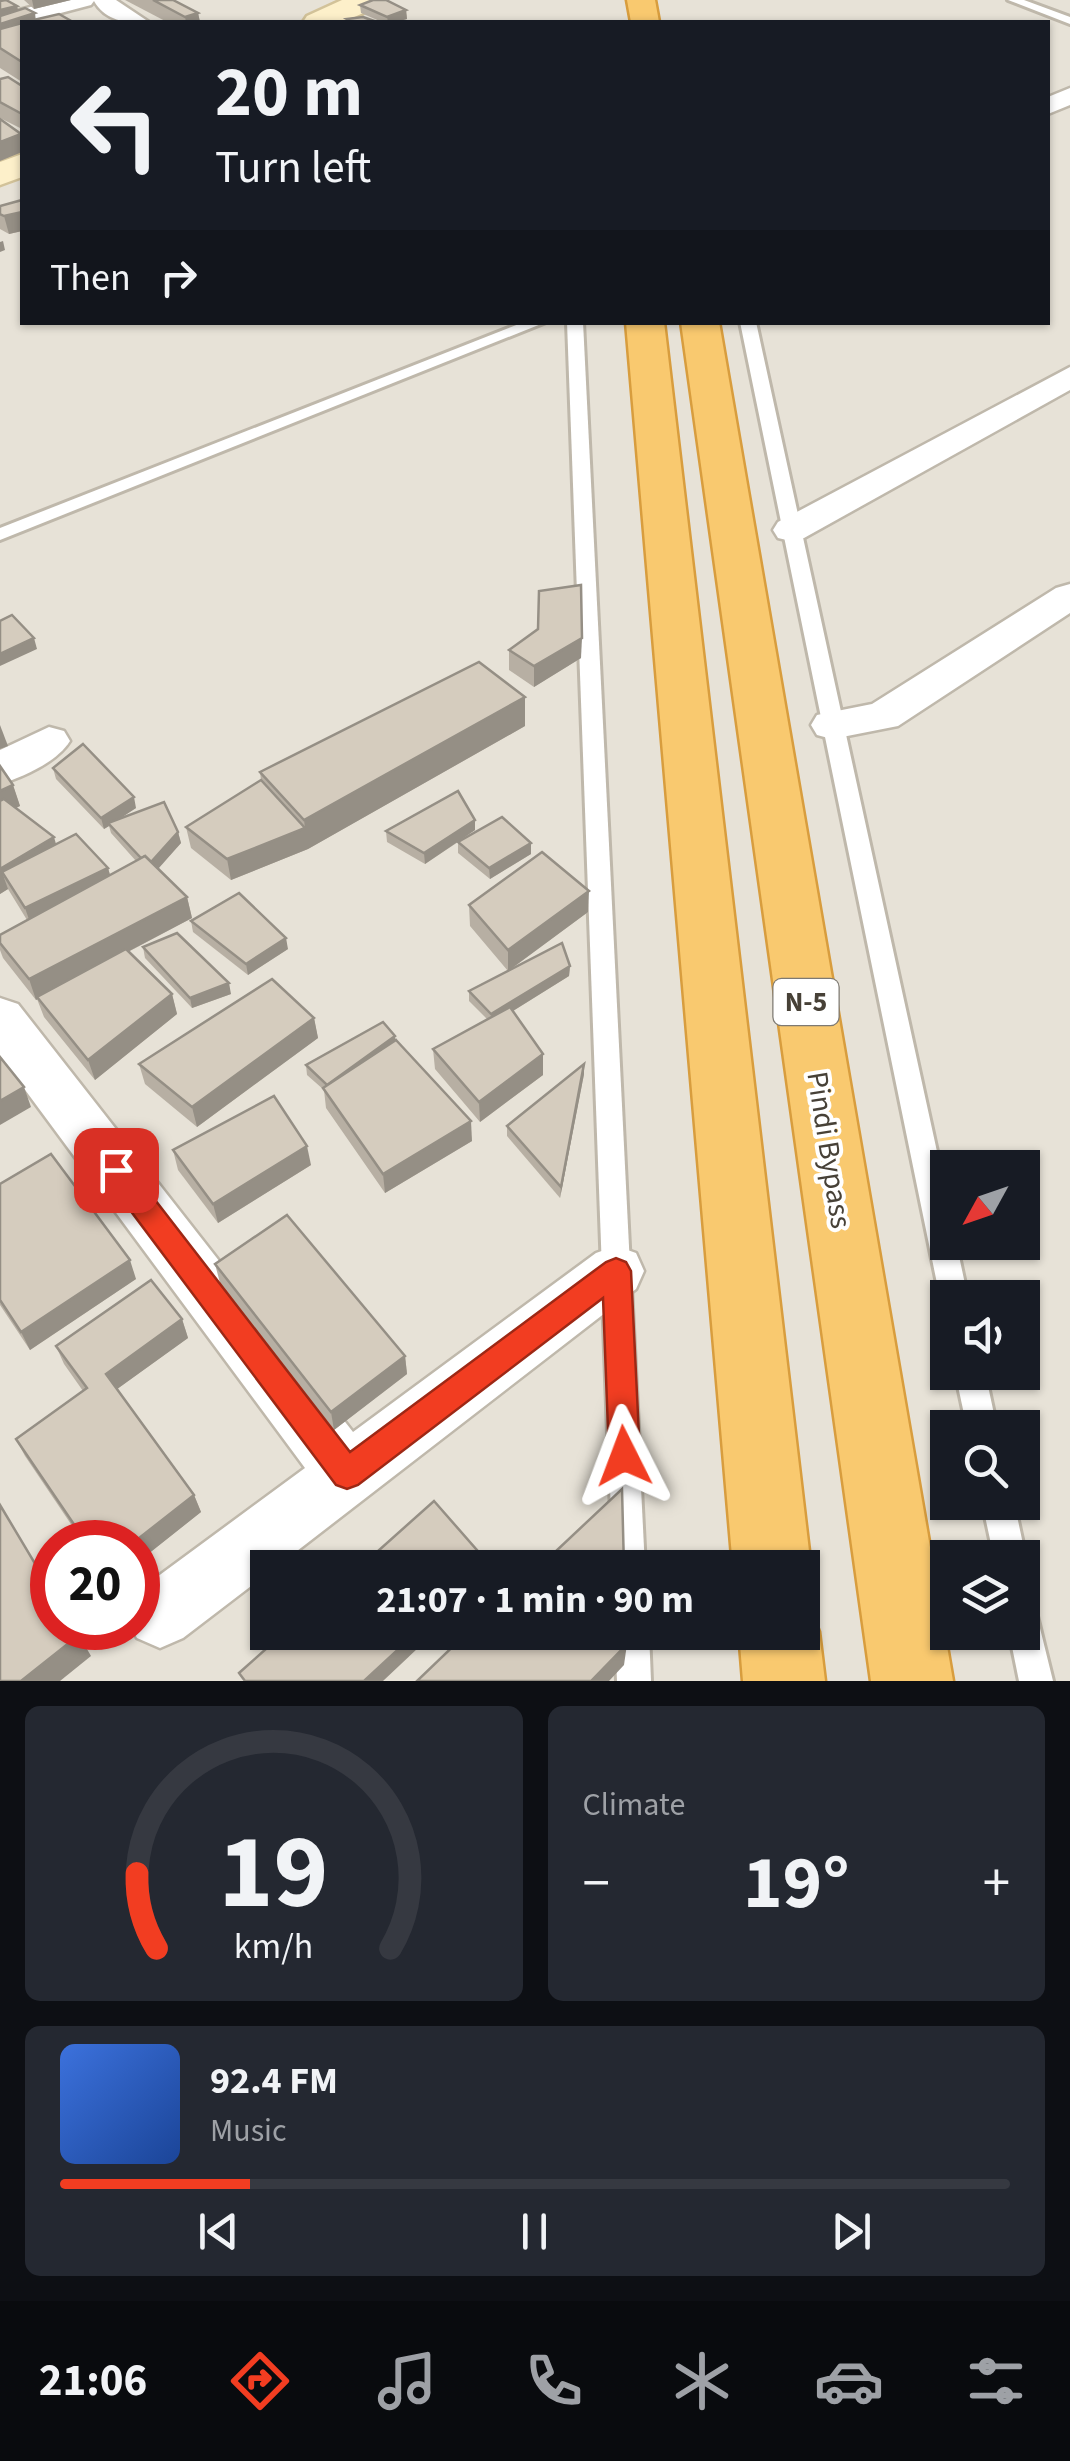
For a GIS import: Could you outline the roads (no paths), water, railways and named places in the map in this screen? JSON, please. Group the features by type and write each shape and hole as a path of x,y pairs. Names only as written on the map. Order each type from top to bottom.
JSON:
{"highway":[{"path":"645,325 770,1550"},
{"name":"Pindi Bypass","path":"700,325 912,1681"},
{"path":"781,1650 784,1681"}],"street":[{"path":"0,22 83,0"},
{"path":"105,0 108,6 132,20"},
{"path":"321,20 365,0"},
{"path":"791,530 1070,376"},
{"path":"832,725 883,716 1070,596"},
{"path":"0,770 48,742"},
{"path":"0,1018 347,1474"},
{"path":"160,1615 616,1271"}],"lane":[{"path":"1014,0 1070,21"},
{"path":"0,534 531,325"},
{"path":"575,325 628,1550"},
{"path":"749,325 950,1280"},
{"path":"633,1650 634,1681"},
{"path":"1029,1650 1036,1681"}]}
